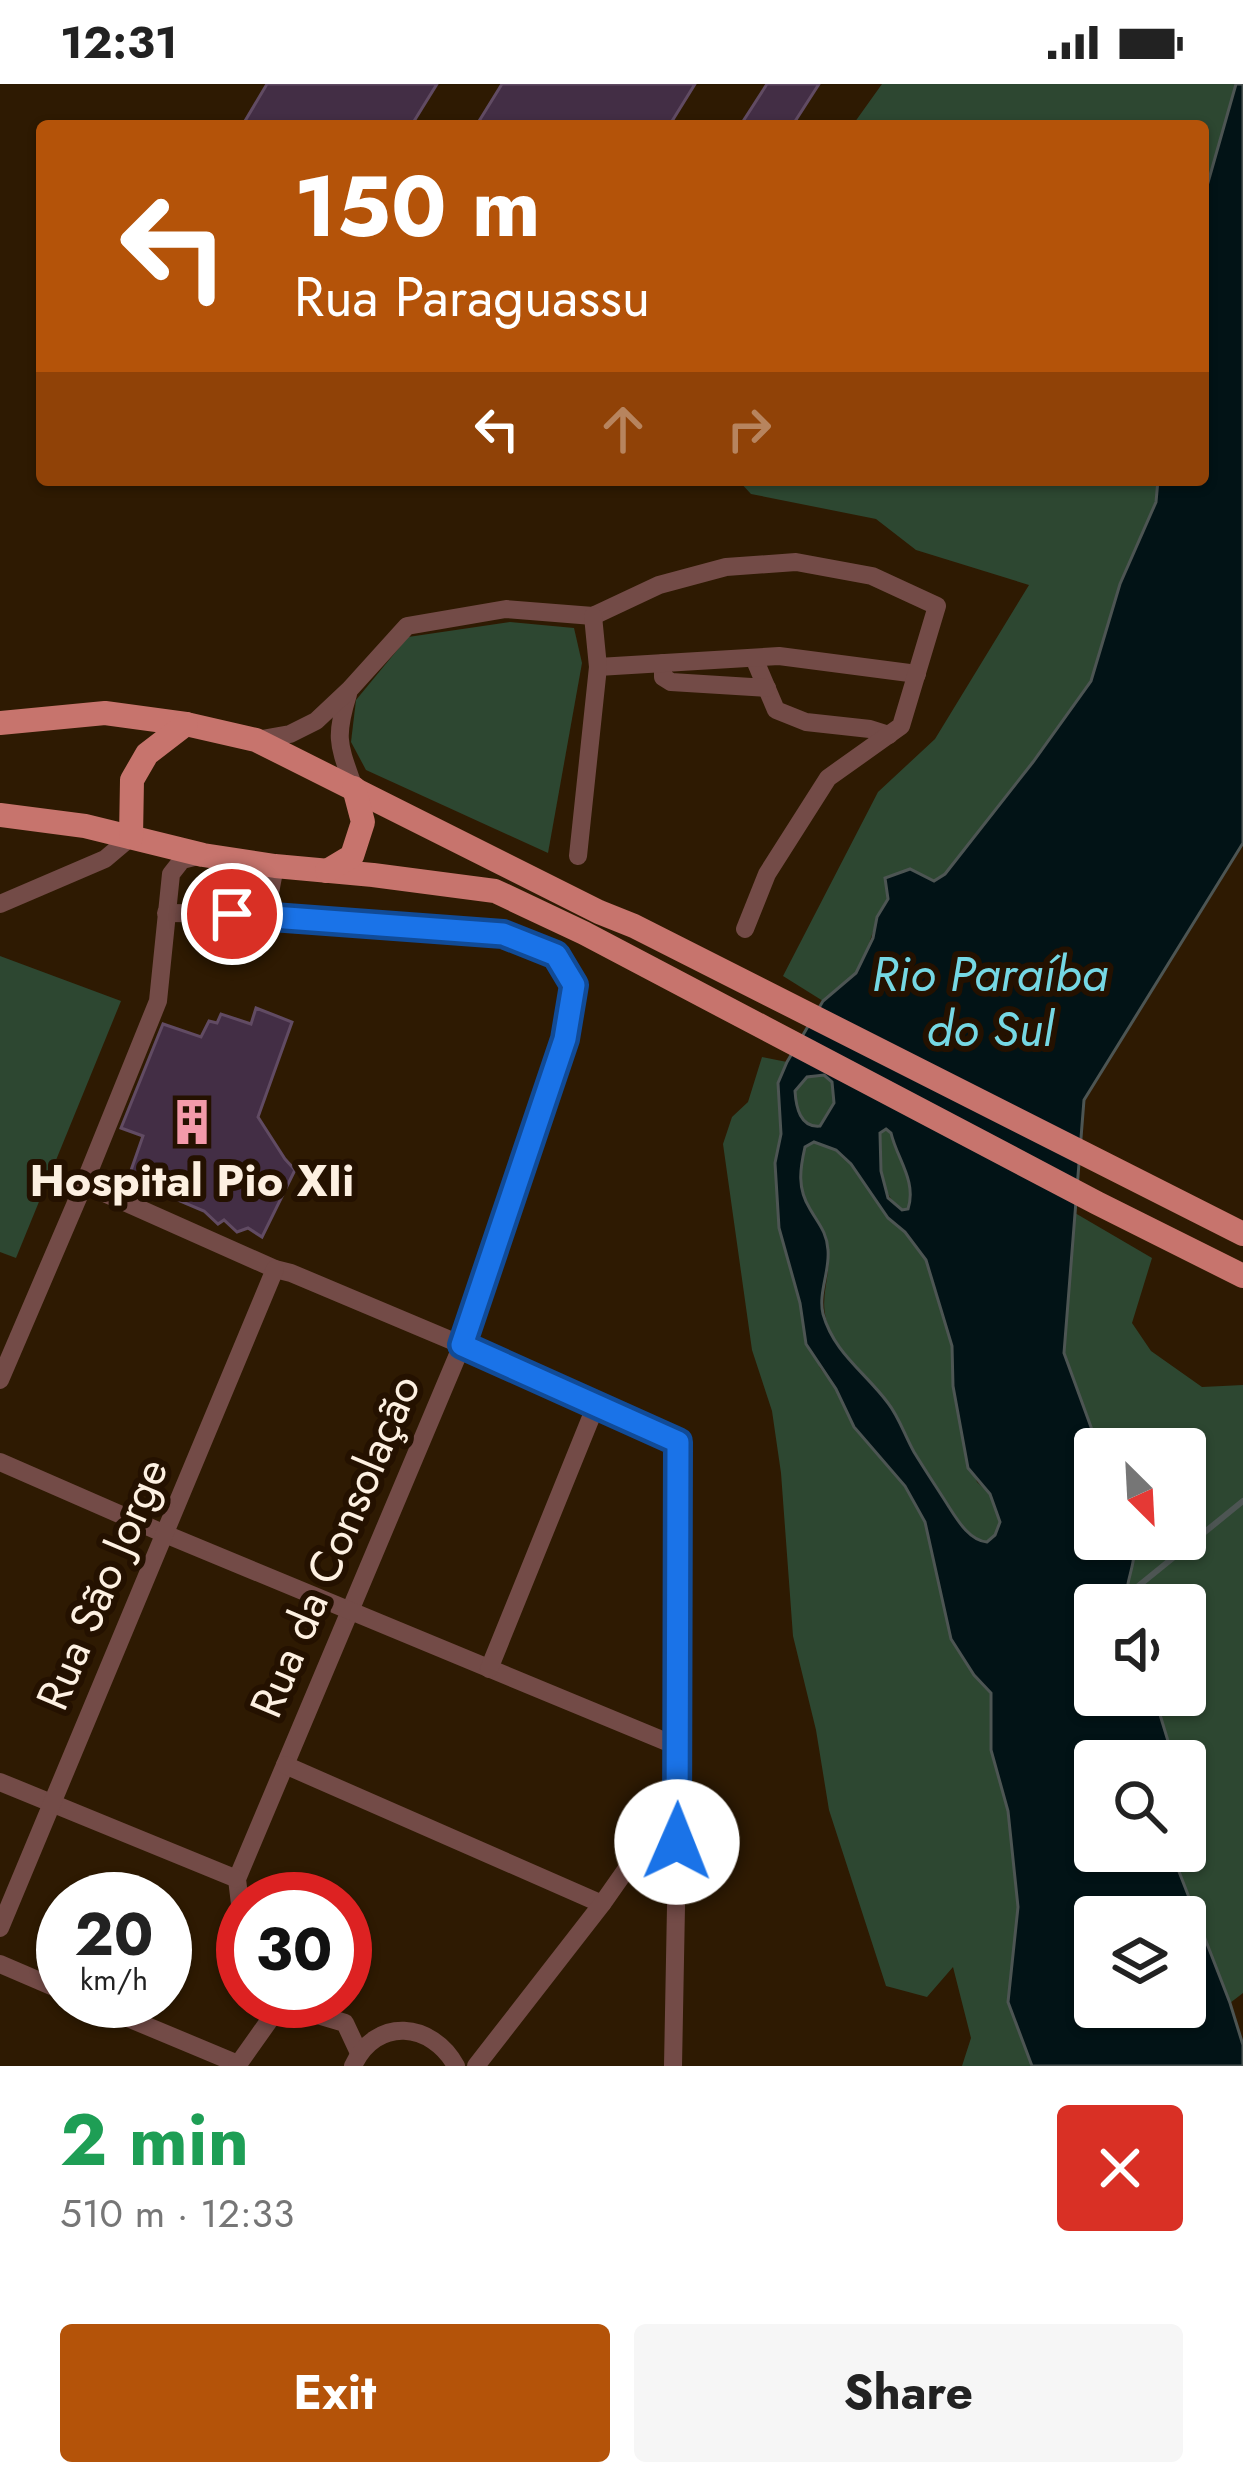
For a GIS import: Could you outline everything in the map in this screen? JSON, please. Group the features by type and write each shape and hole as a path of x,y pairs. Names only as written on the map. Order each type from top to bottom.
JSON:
{"main road":[{"path":"0,722 105,712 256,740 1243,1234"},
{"path":"131,837 132,781 147,754 186,724"},
{"path":"326,872 352,856 363,822 354,788"},
{"path":"0,815 86,826 203,855 494,891 584,933 1243,1276"}],"street":[{"path":"256,740 290,734 316,721 406,626 506,609 593,616 659,585 726,567 796,562 872,576 938,606 901,726 828,778 766,874 745,928"},
{"path":"578,856 598,667 593,616"},
{"path":"598,667 779,656 917,674"},
{"path":"754,658 776,710 806,722 889,735"},
{"path":"662,663 663,677 670,682 767,688"},
{"path":"350,689 338,727 354,788"},
{"path":"0,904 105,859 131,837"},
{"path":"0,1380 158,1001 171,874 182,860 203,855"},
{"path":"166,913 266,914 275,866"},
{"name":"Rua da Consolação","path":"240,1872 462,1345 565,1039 574,985 556,955 503,934 266,914"},
{"path":"84,1184 678,1442 673,2066"},
{"name":"Rua São Jorge","path":"0,1928 275,1269"},
{"path":"489,1669 596,1405"},
{"path":"0,1462 679,1747"},
{"path":"285,1766 602,1904"},
{"path":"0,1782 218,1872"},
{"path":"476,2066 602,1904 677,1797"},
{"path":"0,1964 36,1979"},
{"path":"150,2028 237,2065 265,2028"},
{"path":"346,2028 356,2060 378,2037 398,2030 422,2033 440,2043 456,2066"},
{"path":"355,2028 378,2037"}],"green space":[{"path":"882,84 1236,84 1209,179 1209,120 856,120"},
{"path":"744,486 1157,486 1156,502 1120,584 1091,681 945,874 886,902 859,968 823,1001 783,976 878,792 935,739 1029,585 916,550 876,519 751,494"},
{"path":"510,622 574,628 582,663 548,853 366,770 351,742 356,700 408,637"},
{"path":"0,956 121,1001 16,1258 0,1252"},
{"path":"762,1057 787,1062 778,1083 779,1228 820,1368 854,1427 905,1486 925,1522 951,1639 991,1692 991,1750 1008,1811 1018,1907 1008,2002 1032,2066 962,2066 971,2038 953,1967 927,1997 886,1986 829,1810 793,1636 781,1473 772,1411 752,1350 723,1144 732,1117 748,1102"},
{"path":"825,1075 833,1083 834,1103 820,1126 814,1126 801,1115 795,1091 807,1077"},
{"path":"886,1129 908,1180 908,1209 893,1202 884,1184 880,1133"},
{"path":"814,1142 836,1150 851,1164 888,1218 926,1259 952,1346 962,1437 977,1482 990,1494 1000,1522 988,1541 976,1540 960,1524 891,1406 848,1359 830,1330 824,1309 828,1249 803,1194 799,1173 805,1146"},
{"path":"1075,1213 1152,1258 1132,1323 1151,1351 1202,1387 1243,1385 1243,1993 1230,2003 1206,1941 1206,1896 1188,1896 1179,1872 1206,1872 1206,1740 1168,1740 1160,1716 1206,1716 1206,1584 1128,1584 1133,1560 1206,1560 1206,1428 1091,1428 1064,1353"}],"water":[{"name":"Rio Paraíba do Sul","path":"1236,84 1243,84 1243,843 1084,1100 1064,1353 1091,1428 1074,1428 1074,1560 1133,1560 1128,1584 1074,1584 1074,1716 1160,1716 1168,1740 1074,1740 1074,1872 1179,1872 1188,1896 1074,1896 1074,2028 1206,2028 1206,1941 1243,2045 1243,2066 1032,2066 1008,2002 1018,1907 1008,1811 991,1750 991,1693 951,1639 925,1522 905,1486 854,1427 806,1344 779,1228 778,1083 787,1062 823,1001 856,973 888,899 885,878 910,869 934,881 945,874 1091,681 1120,584 1156,502 1157,486 1209,486 1209,179","holes":["824,1075 832,1082 834,1103 820,1126 808,1124 798,1110 795,1091 807,1077","886,1129 910,1189 908,1209 902,1210 888,1198 881,1171 880,1133","814,1142 836,1150 926,1260 952,1346 953,1386 968,1468 990,1494 1000,1522 987,1542 960,1524 892,1408 828,1328 822,1306 827,1244 803,1194 801,1171 805,1147"]}],"building":[{"path":"267,84 437,84 415,120 246,120"},
{"path":"502,84 695,84 673,120 480,120"},
{"path":"767,84 819,84 796,120 744,120"},
{"name":"Hospital Pio XIi","path":"256,1008 292,1022 258,1117 295,1170 262,1237 248,1228 237,1232 224,1220 218,1224 204,1211 128,1179 143,1136 121,1128 163,1024 201,1037 209,1021 217,1023 221,1014 251,1024"}],"waterway":[{"path":"1141,1584 1243,1501"}],"place":[{"name":"Hospital Pio XIi","path":"192,1122"}],"route":[{"path":"232,914 503,934 556,955 574,985 565,1039 462,1345 678,1442 677,1842"}]}
